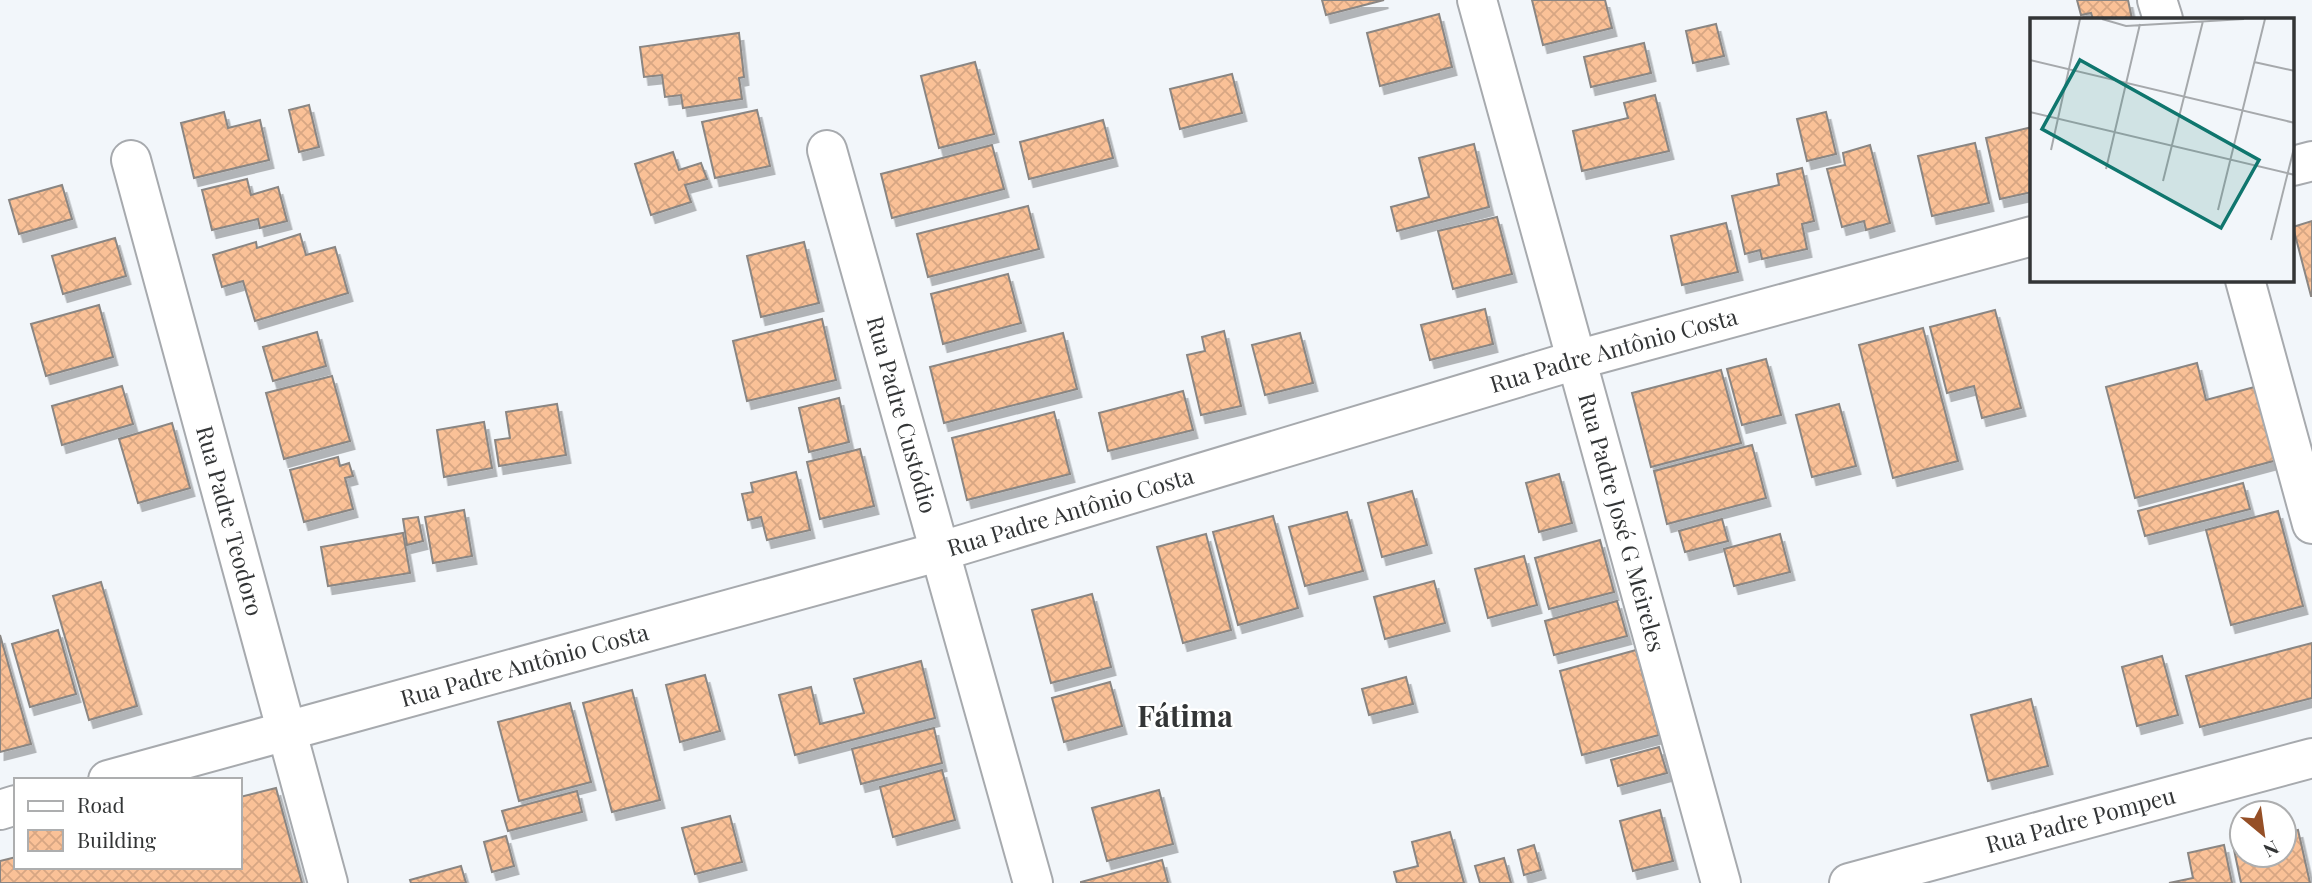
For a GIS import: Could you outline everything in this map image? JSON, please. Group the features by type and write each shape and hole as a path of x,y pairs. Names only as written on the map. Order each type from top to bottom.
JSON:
{"street":[{"name":"Rua Padre José G Meireles","path":"1477,0 1721,883"},
{"path":"2157,0 2163,18"},
{"name":"Rua Padre Custódio","path":"827,150 1033,883"},
{"name":"Rua Padre Teodoro","path":"131,160 328,883"},
{"path":"2294,166 2312,161"},
{"name":"Rua Padre Antônio Costa","path":"115,778 938,552 1576,360 2030,237"},
{"path":"2246,282 2312,524"},
{"name":"Rua Padre Pompeu","path":"1849,883 2312,758"}],"building":[{"path":"1322,0 1384,0 1326,15"},
{"path":"1532,0 1605,0 1612,28 1543,45"},
{"path":"2077,0 2128,0 2132,18 2093,18 2091,13 2081,15"},
{"path":"1439,14 1452,67 1380,86 1367,33"},
{"path":"1716,24 1724,56 1693,63 1686,31"},
{"path":"739,33 744,77 739,78 742,99 683,108 681,95 665,97 662,75 644,77 640,47"},
{"path":"1644,43 1651,73 1591,87 1584,57"},
{"path":"975,62 994,134 939,148 921,76"},
{"path":"1232,74 1242,113 1180,129 1170,89"},
{"path":"1655,95 1669,151 1582,171 1573,131 1628,118 1624,103"},
{"path":"309,105 319,147 299,152 289,110"},
{"path":"757,110 770,166 715,178 702,122"},
{"path":"224,112 228,128 260,120 269,160 194,178 181,123"},
{"path":"1826,112 1836,154 1807,161 1797,119"},
{"path":"1103,120 1113,158 1029,179 1020,142"},
{"path":"2030,127 2030,192 2000,199 1986,138"},
{"path":"1975,143 1989,203 1932,216 1918,156"},
{"path":"1474,144 1489,207 1397,231 1391,207 1429,197 1419,158"},
{"path":"992,145 1004,189 892,218 881,174"},
{"path":"1870,145 1890,223 1866,230 1864,221 1842,227 1827,169 1845,165 1843,153"},
{"path":"673,152 679,170 701,163 707,179 685,185 691,202 651,215 635,164"},
{"path":"1802,168 1814,221 1802,224 1807,249 1762,259 1760,250 1745,254 1732,196 1779,185 1777,174"},
{"path":"247,179 251,195 278,187 287,221 260,228 258,219 212,230 202,190"},
{"path":"62,185 72,219 19,234 9,200"},
{"path":"1028,206 1039,249 928,277 917,234"},
{"path":"1497,217 1512,274 1453,289 1438,231"},
{"path":"2312,221 2312,296 2294,231 2294,227"},
{"path":"1726,223 1738,272 1682,285 1671,236"},
{"path":"300,234 306,255 335,247 348,293 255,321 243,281 222,287 213,255 256,242 257,248"},
{"path":"115,238 126,276 63,294 52,256"},
{"path":"804,242 819,303 761,317 747,256"},
{"path":"1008,274 1021,323 943,344 931,294"},
{"path":"99,305 113,357 46,376 31,324"},
{"path":"1485,309 1493,344 1430,360 1421,325"},
{"path":"1995,310 2021,408 1982,418 1974,386 1947,393 1930,327"},
{"path":"822,319 836,380 747,401 733,341"},
{"path":"1923,328 1958,461 1893,478 1859,345"},
{"path":"1224,331 1241,406 1201,415 1187,355 1205,351 1202,337"},
{"path":"317,332 326,366 273,381 263,347"},
{"path":"1063,333 1077,389 944,423 930,367"},
{"path":"1300,333 1313,383 1265,395 1252,345"},
{"path":"1766,359 1781,415 1742,425 1727,369"},
{"path":"2197,363 2206,400 2262,385 2281,459 2135,498 2106,387"},
{"path":"1721,370 1741,443 1651,467 1632,393"},
{"path":"332,376 350,441 284,459 266,393"},
{"path":"122,386 133,424 62,445 52,406"},
{"path":"1183,391 1193,430 1108,451 1099,413"},
{"path":"839,398 849,442 809,452 799,408"},
{"path":"557,404 566,455 499,466 495,440 510,438 506,412"},
{"path":"1839,404 1856,466 1812,477 1796,415"},
{"path":"1054,412 1070,474 967,500 952,438"},
{"path":"484,422 492,468 444,477 437,430"},
{"path":"172,423 190,488 138,503 119,439"},
{"path":"1752,445 1766,498 1667,524 1654,471"},
{"path":"860,449 874,506 820,519 807,462"},
{"path":"338,457 340,466 349,463 353,476 345,478 353,509 304,522 290,470"},
{"path":"796,472 810,530 767,540 761,517 748,520 742,494 753,492 751,483"},
{"path":"1559,474 1572,523 1539,532 1526,483"},
{"path":"2243,483 2250,509 2145,536 2138,511"},
{"path":"1412,491 1427,545 1382,557 1368,503"},
{"path":"464,510 472,556 433,563 425,517"},
{"path":"2278,511 2303,606 2231,625 2206,530"},
{"path":"1347,512 1363,571 1305,586 1289,527"},
{"path":"1273,516 1298,608 1238,625 1213,532"},
{"path":"418,517 423,541 407,545 403,519"},
{"path":"1722,519 1728,541 1685,552 1679,531"},
{"path":"403,533 410,573 328,586 321,547"},
{"path":"1206,534 1231,630 1183,643 1157,547"},
{"path":"1780,534 1790,572 1734,586 1724,549"},
{"path":"1600,540 1614,592 1549,609 1535,558"},
{"path":"1524,556 1537,605 1488,618 1475,569"},
{"path":"1434,581 1445,623 1385,639 1374,597"},
{"path":"101,582 137,706 89,720 53,596"},
{"path":"1092,594 1111,667 1051,683 1032,610"},
{"path":"1617,601 1627,636 1554,655 1545,621"},
{"path":"58,630 76,694 30,707 12,644"},
{"path":"0,635 31,744 0,752"},
{"path":"2312,643 2312,698 2200,727 2186,676"},
{"path":"1636,650 1659,735 1582,755 1560,671"},
{"path":"2162,656 2178,715 2137,726 2122,667"},
{"path":"921,661 935,718 795,755 779,695 811,687 820,724 864,713 854,679"},
{"path":"705,675 720,731 680,742 666,685"},
{"path":"1406,677 1413,704 1369,715 1362,689"},
{"path":"1110,682 1122,726 1064,742 1052,698"},
{"path":"632,690 660,800 612,812 583,703"},
{"path":"2031,699 2048,766 1988,781 1971,715"},
{"path":"570,703 591,782 519,801 498,722"},
{"path":"934,728 942,763 861,784 852,749"},
{"path":"1659,747 1667,773 1618,786 1611,760"},
{"path":"942,770 955,820 893,837 880,787"},
{"path":"276,788 302,883 0,883 0,861 14,858 14,869 242,869 242,796"},
{"path":"1159,790 1173,844 1107,861 1092,808"},
{"path":"577,791 582,812 508,831 502,811"},
{"path":"1660,810 1673,861 1633,871 1620,821"},
{"path":"730,816 742,862 695,874 682,828"},
{"path":"2298,830 2310,883 2241,883 2238,869 2298,869"},
{"path":"1450,832 1464,883 1397,883 1394,872 1418,866 1412,842"},
{"path":"506,836 514,866 492,872 484,842"},
{"path":"1534,845 1541,870 1524,875 1518,850"},
{"path":"2224,845 2232,883 2169,883 2193,878 2188,853"},
{"path":"1504,858 1511,883 1480,883 1475,866"},
{"path":"1162,860 1168,883 1081,883 1081,882"},
{"path":"461,866 466,883 411,883 410,880"}],"district":[{"name":"Fátima","path":"1185,717"}]}
